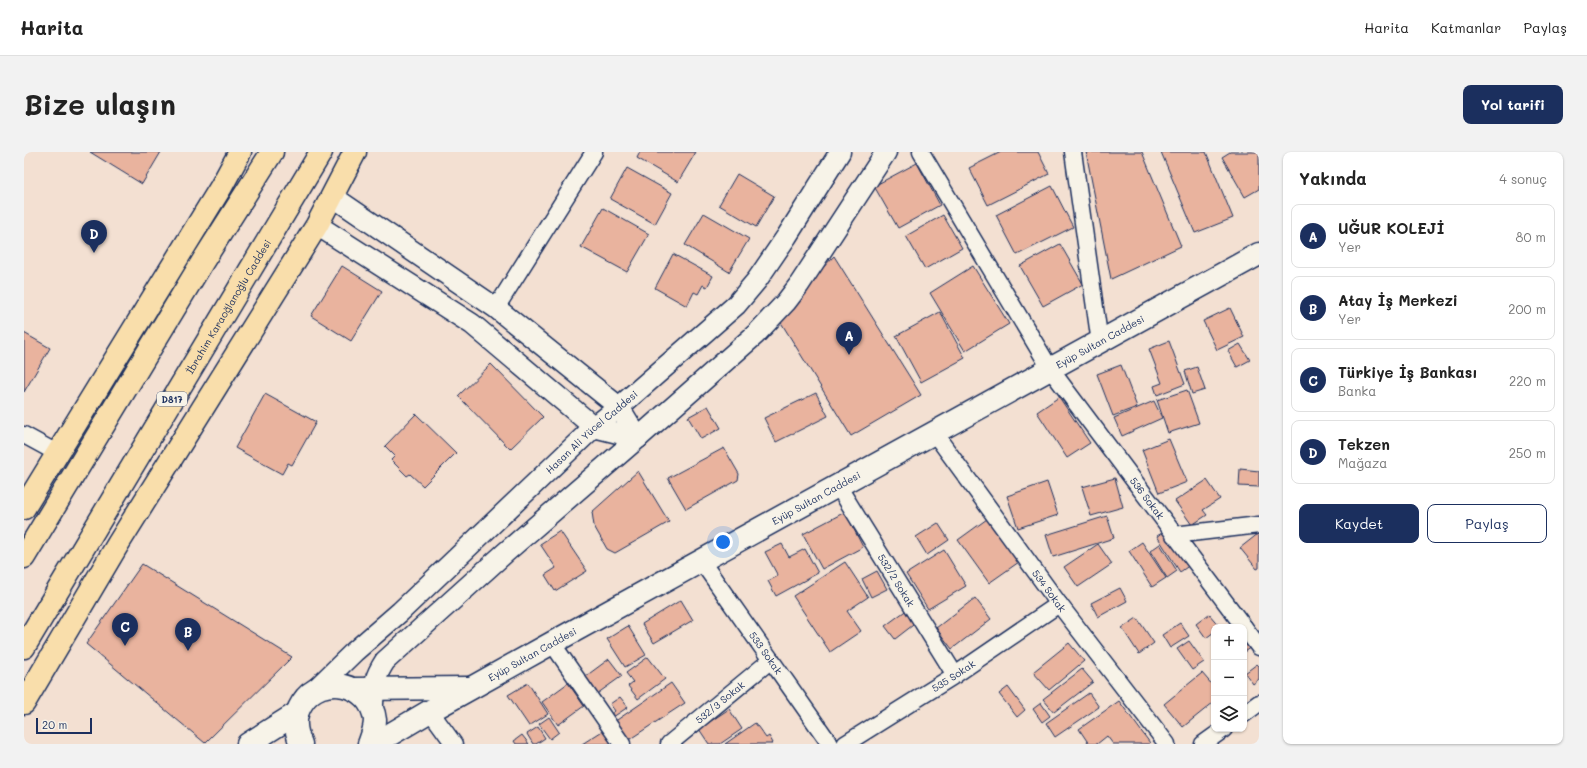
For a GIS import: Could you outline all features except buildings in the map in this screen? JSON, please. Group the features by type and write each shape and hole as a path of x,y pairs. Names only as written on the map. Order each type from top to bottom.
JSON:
{"highway":[{"path":"24,508 221,187 240,152"},
{"path":"24,557 203,261 272,152"},
{"name":"İbrahim Karaoğlanoğlu Caddesi","path":"24,647 321,152"},
{"path":"24,703 122,537 317,225 355,152"}],"main road":[{"name":"Eyüp Sultan Caddesi","path":"374,744 552,643 935,434 1259,254"},
{"path":"301,744 297,734 295,721 297,713 305,697 316,689 328,684 341,684 364,689 472,688"},
{"path":"364,689 364,696 371,707 375,720 374,733 369,744"},
{"path":"248,744 297,713"}],"street":[{"path":"496,308 594,152"},
{"name":"Hasan Ali Yücel Caddesi","path":"316,689 354,652 400,612 594,427 736,305 757,280 787,236 840,152"},
{"path":"364,689 377,675 385,661 402,645 750,338 786,302 815,263 886,152"},
{"name":"536 Sokak","path":"921,152 1051,370 1242,624"},
{"path":"1073,152 1100,343"},
{"path":"332,196 496,308 619,407 638,438"},
{"path":"317,225 472,324 594,427 638,438"},
{"name":"534 Sokak","path":"935,434 1059,604 1167,744"},
{"path":"24,435 57,453"},
{"name":"532/2 Sokak","path":"838,486 955,675"},
{"path":"1174,535 1259,525"},
{"name":"533 Sokak","path":"702,562 830,744"},
{"name":"535 Sokak","path":"845,744 955,675 1059,604"},
{"name":"536 Sokak","path":"1247,631 1259,648"},
{"path":"552,643 622,744"},
{"name":"532/3 Sokak","path":"669,744 771,660"},
{"path":"1247,712 1259,703"},
{"path":"430,711 454,744"},
{"path":"1203,744 1220,732"}],"place":[{"name":"Tekzen","path":"94,253"},
{"name":"UĞUR KOLEJİ","path":"849,355"},
{"name":"Türkiye İş Bankası","path":"125,646"},
{"name":"Atay İş Merkezi","path":"188,651"}]}
